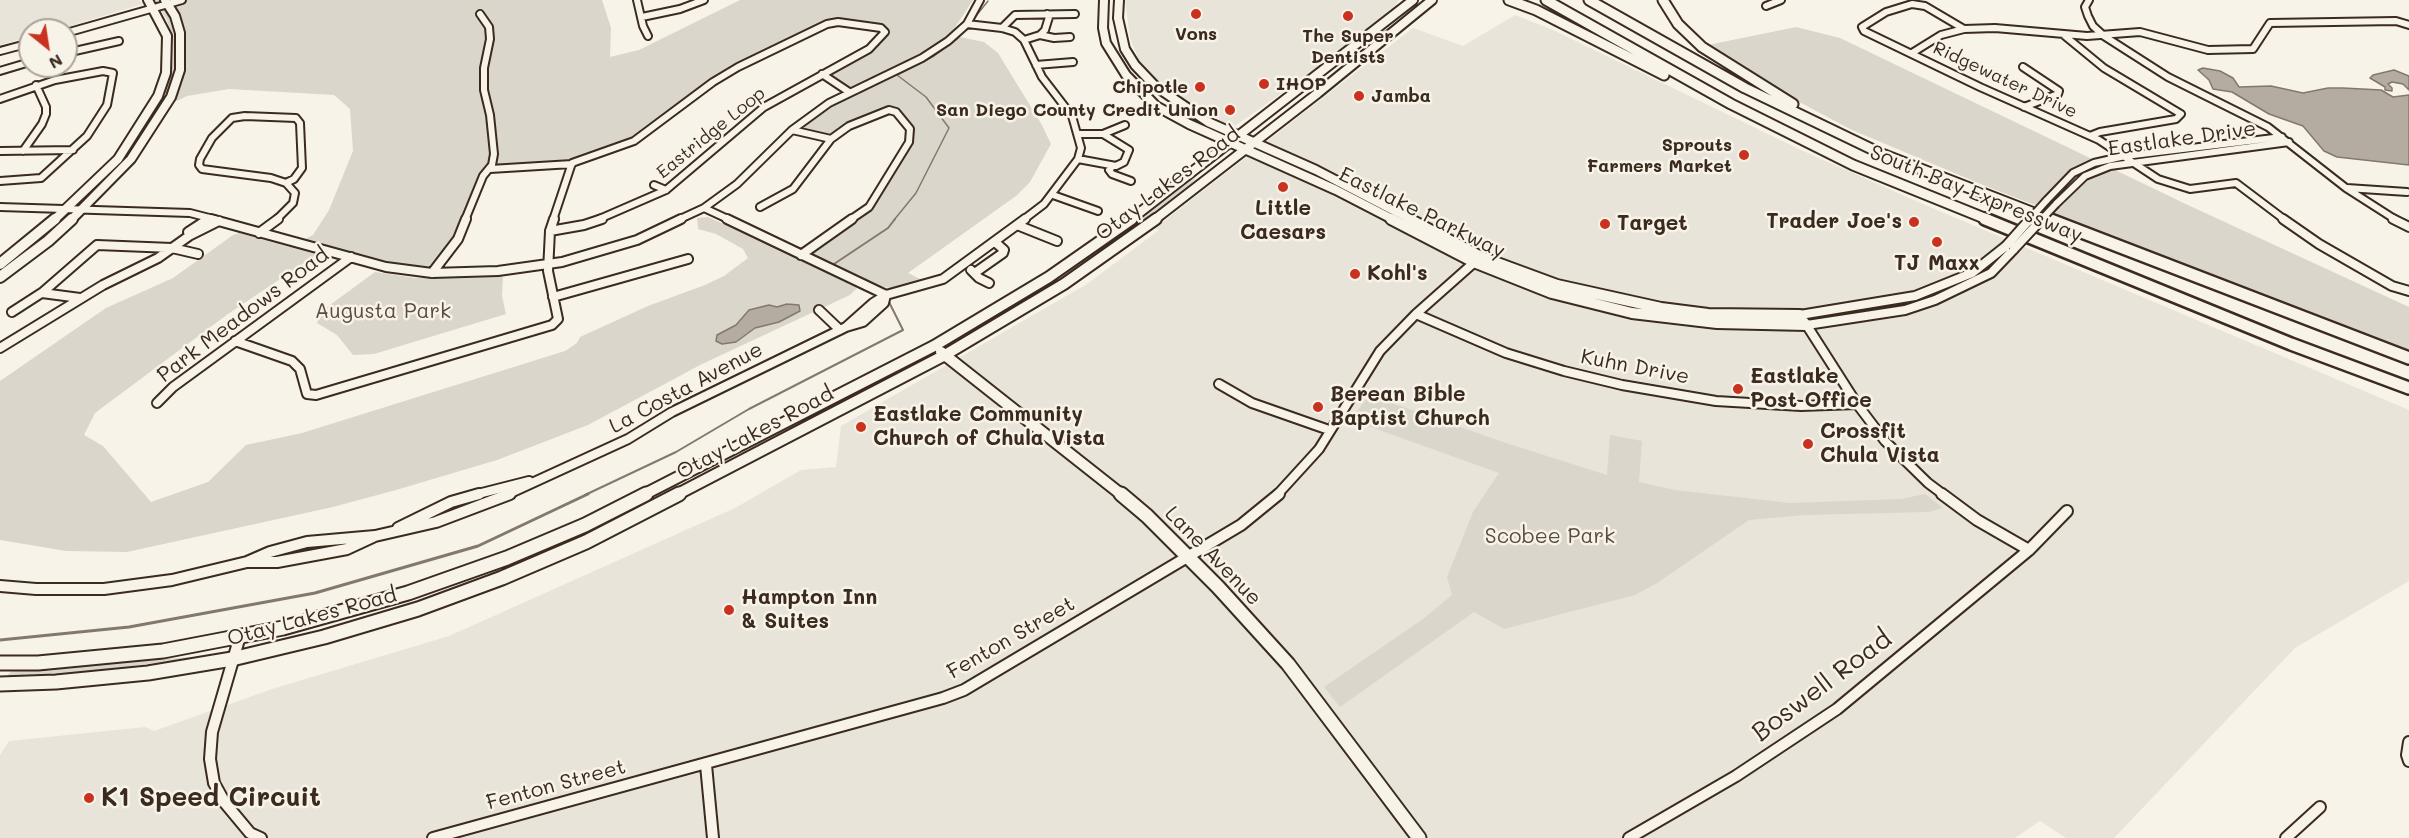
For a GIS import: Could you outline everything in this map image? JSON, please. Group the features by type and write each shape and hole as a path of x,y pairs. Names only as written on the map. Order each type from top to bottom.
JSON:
{"highway":[{"path":"1509,0 1536,10 1611,50 1792,136"},
{"name":"South Bay Expressway","path":"1546,0 1792,136 1897,184 2291,344 2409,388"},
{"name":"South Bay Expressway","path":"1589,0 1737,85 1850,139 1928,173 2409,358"},
{"path":"1663,0 1678,24 1708,52 1766,89 1842,131 1850,139"}],"main road":[{"name":"Eastlake Parkway","path":"1104,0 1103,27 1106,43 1125,75 1156,105 1229,143 1336,190 1477,259 1552,292 1632,313 1717,323 1807,325"},
{"name":"Eastlake Parkway","path":"1119,0 1119,23 1125,49 1135,64 1159,89 1183,107 1352,188 1477,259 1557,285 1661,308 1707,314 1800,315"},
{"name":"Otay Lakes Road","path":"0,663 38,663 163,651 283,628 408,593 507,558 585,525 934,346 998,308 1099,243 1413,0"},
{"name":"Otay Lakes Road","path":"0,684 56,682 148,673 232,659 324,637 418,609 544,560 608,531 945,355 1012,317 1112,252 1255,142 1432,0"},
{"path":"0,277 48,241 83,209 141,146 176,85 180,70 180,33 167,1"},
{"path":"0,264 68,209 118,159 132,140 162,87 166,73 167,36 151,4"},
{"path":"1112,52 1146,88 1159,89"},
{"name":"Lane Avenue","path":"934,346 1100,476 1147,516 1218,587 1288,664 1419,838"}],"street":[{"path":"78,25 151,4 182,0"},
{"path":"637,0 643,26 648,36"},
{"path":"642,17 681,9 704,0"},
{"path":"0,207 190,213 386,267 432,273 498,271 548,265 589,256 637,240 704,208 737,184 792,130 829,103 922,58 948,41 967,24 980,0"},
{"path":"1766,6 1781,0"},
{"path":"2089,0 2085,7 2088,16 2093,26 2104,36 2168,77 2256,120 2289,142 2346,188 2387,216 2409,226"},
{"path":"78,29 151,4"},
{"name":"Ridgewater Drive","path":"1964,29 1925,6 1912,4 1886,12 1863,25 1862,29 2090,136 2133,161 2154,177 2185,188 2236,183 2264,206 2319,244 2392,286 2409,291"},
{"path":"432,273 458,239 483,176 490,169 495,146 484,90 484,68 490,39 489,27 480,14"},
{"path":"1024,40 1040,34 1048,23 1047,14"},
{"path":"1002,28 1015,15 1075,14"},
{"path":"1912,53 1941,35 1964,29 1995,28 2064,35 2104,36 2140,32 2208,50 2253,49 2270,23 2396,21 2409,24"},
{"name":"Eastridge Loop","path":"490,169 572,164 634,141 713,82 738,67 827,24 881,28 885,32 869,49 764,107 666,190 610,216 584,225 550,231"},
{"path":"704,208 886,295 943,279 995,242 1053,195 1078,159 1081,148 1072,116 1036,65 1024,40 1015,32 1002,28 967,24"},
{"path":"1040,34 1054,38 1070,37"},
{"path":"2064,35 2104,68 2181,114 2176,119 2100,132 2090,136"},
{"path":"78,50 119,41"},
{"path":"0,46 18,43"},
{"path":"0,51 18,45"},
{"path":"1036,65 1073,62"},
{"path":"0,71 18,66"},
{"path":"2023,67 2059,91 2058,94 2024,107"},
{"path":"0,99 36,85 103,71 112,73 107,105 87,136 73,150 40,178 0,181"},
{"path":"822,74 849,92"},
{"path":"23,151 42,124 47,110 36,85"},
{"path":"760,207 793,189 831,139 849,126 882,111 892,111 906,123 910,135 905,148 876,197 862,214 801,255"},
{"path":"259,233 284,214 293,203 295,193 286,183 271,178 202,169 199,165 207,147 224,124 232,118 292,117 300,120 302,168 294,179 286,183"},
{"path":"1077,134 1103,134 1125,124"},
{"path":"792,130 831,139"},
{"path":"1103,134 1129,150 1124,162 1109,170 1112,174 1131,182"},
{"name":"Eastlake Drive","path":"1800,315 1880,304 1915,296 1972,273 2006,246 2073,173 2088,164 2125,156 2282,137"},
{"name":"Eastlake Drive","path":"1807,325 1905,310 1966,287 1991,273 2085,176 2104,168 2133,161 2289,142"},
{"path":"0,152 73,150"},
{"path":"1078,159 1113,166"},
{"path":"235,341 289,359 300,369 307,394 326,394 552,325 558,319 548,265 550,231 572,164"},
{"path":"654,185 666,190"},
{"path":"2346,188 2408,192"},
{"path":"1053,195 1098,211"},
{"path":"189,236 188,232 209,218"},
{"path":"0,348 80,298 146,265 189,236 219,221"},
{"path":"1017,225 1057,241"},
{"path":"976,272 1003,253 1004,250 995,242"},
{"path":"12,312 42,293 97,245 172,248 198,254"},
{"name":"Park Meadows Road","path":"157,403 173,387 351,257"},
{"path":"553,297 688,259"},
{"name":"Fenton Street","path":"433,838 706,765 943,698 963,690 1241,525 1275,498 1316,453 1380,351 1416,314 1477,259"},
{"path":"963,265 976,272 979,278 989,284"},
{"path":"42,293 80,298"},
{"name":"La Costa Avenue","path":"0,586 36,590 104,589 172,580 247,562 277,562 347,549 375,536 464,513 628,440 672,411 843,328 886,295"},
{"path":"819,310 843,328"},
{"name":"Kuhn Drive","path":"1416,314 1506,353 1622,386 1716,400 1801,406 1857,404"},
{"path":"1800,315 1857,404 1885,441 1928,483 1977,520 2029,550"},
{"path":"1219,384 1252,403 1329,430"},
{"name":"La Costa Avenue","path":"390,533 433,510 466,497 541,479"},
{"name":"Boswell Road","path":"1629,838 1736,776 1838,709 2029,550 2067,511"},
{"path":"240,636 212,732 211,771 225,803 250,833 261,838"},
{"path":"2409,742 2407,756 2409,761"},
{"path":"706,765 713,838"},
{"path":"2286,838 2320,807"}],"shaded area":[{"path":"0,0 139,0 143,4 78,24 78,18 18,18 18,40 0,45"},
{"path":"1125,0 1399,0 1394,8 1302,79 1235,126 1223,122 1175,94 1144,72 1130,38"},
{"path":"1515,15 1553,30 1801,150 1916,201 2409,410 2409,581 2295,648 2114,838 2066,838 2040,821 2015,838 0,838 0,755 9,741 145,727 154,731 272,689 449,636 735,508 801,470 836,467 841,426 1087,284 1159,230 1155,228 1413,28 1463,46"},
{"path":"2203,68 2220,71 2233,78 2239,87 2271,86 2303,93 2328,88 2343,88 2381,90 2393,97 2409,95 2409,165 2337,157 2324,151 2303,126 2269,114 2232,92 2213,89 2209,80 2198,70"},
{"path":"2394,70 2409,76 2409,90 2403,84 2392,82 2388,84 2392,91 2385,90 2385,87 2370,78 2373,75"},
{"path":"787,304 799,305 800,311 779,322 755,328 736,342 722,344 716,341 717,335 736,325 749,310 769,305 777,307"}],"green space":[{"path":"155,0 602,0 611,28 610,57 639,50 740,0 973,0 950,35 984,42 998,53 1051,144 1030,182 1016,196 908,273 926,282 898,290 868,283 806,254 869,208 907,139 906,129 901,120 883,112 831,138 788,129 819,106 849,90 819,74 863,51 881,33 880,30 835,23 745,63 644,134 594,155 485,172 454,238 427,272 395,268 391,262 355,253 313,257 228,314 95,413 84,435 103,446 151,502 208,482 246,445 302,433 565,351 577,343 580,337 648,306 705,285 724,276 748,258 743,249 716,234 698,229 697,218 708,217 782,250 857,288 850,295 702,364 588,425 497,460 396,490 333,507 127,552 66,551 0,540 0,381 106,308 173,278 233,235 239,233 290,247 313,235 329,210 353,151 350,109 334,95 229,89 187,96 177,101 164,93 172,66 173,42 167,20"},
{"path":"1796,27 1840,38 2190,206 2409,307 2409,350 1983,185 1852,130 1786,95 1708,45"},
{"path":"1197,176 1188,188 1150,218 1061,281 1008,313 1022,300 1105,246"},
{"name":"Augusta Park","path":"375,272 416,278 503,276 502,296 506,314 374,354 353,355 337,335 317,323 319,313"},
{"name":"Scobee Park","path":"1369,395 1506,443 1607,475 1610,435 1642,441 1639,482 1675,490 1790,503 1901,499 1925,494 1943,508 1929,512 1805,515 1749,520 1657,583 1635,595 1504,629 1474,612 1340,707 1324,687 1423,619 1452,595 1447,577 1473,512 1499,473 1351,420"},
{"path":"205,656 83,673 6,676 12,671"}],"waterway":[{"path":"972,21 988,1"},
{"path":"894,220 916,193 949,128 926,97 897,75 934,56 957,39 964,30"},
{"path":"831,266 888,228 895,219"},
{"path":"585,495 676,452 749,409 903,330 888,300"},
{"path":"0,640 129,627 315,593 478,546 588,494"}],"place":[{"name":"Vons","path":"1196,14"},
{"name":"The Super Dentists","path":"1348,16"},
{"name":"IHOP","path":"1264,84"},
{"name":"Chipotle","path":"1200,87"},
{"name":"Jamba","path":"1359,96"},
{"name":"San Diego County Credit Union","path":"1230,110"},
{"name":"Sprouts Farmers Market","path":"1744,155"},
{"name":"Little Caesars","path":"1283,187"},
{"name":"Trader Joe's","path":"1914,222"},
{"name":"Target","path":"1605,224"},
{"name":"TJ Maxx","path":"1937,242"},
{"name":"Kohl's","path":"1355,274"},
{"name":"Eastlake Post Office","path":"1738,389"},
{"name":"Berean Bible Baptist Church","path":"1318,407"},
{"name":"Eastlake Community Church of Chula Vista","path":"861,427"},
{"name":"Crossfit Chula Vista","path":"1808,444"},
{"name":"Hampton Inn & Suites","path":"729,610"},
{"name":"K1 Speed Circuit","path":"89,798"}]}
